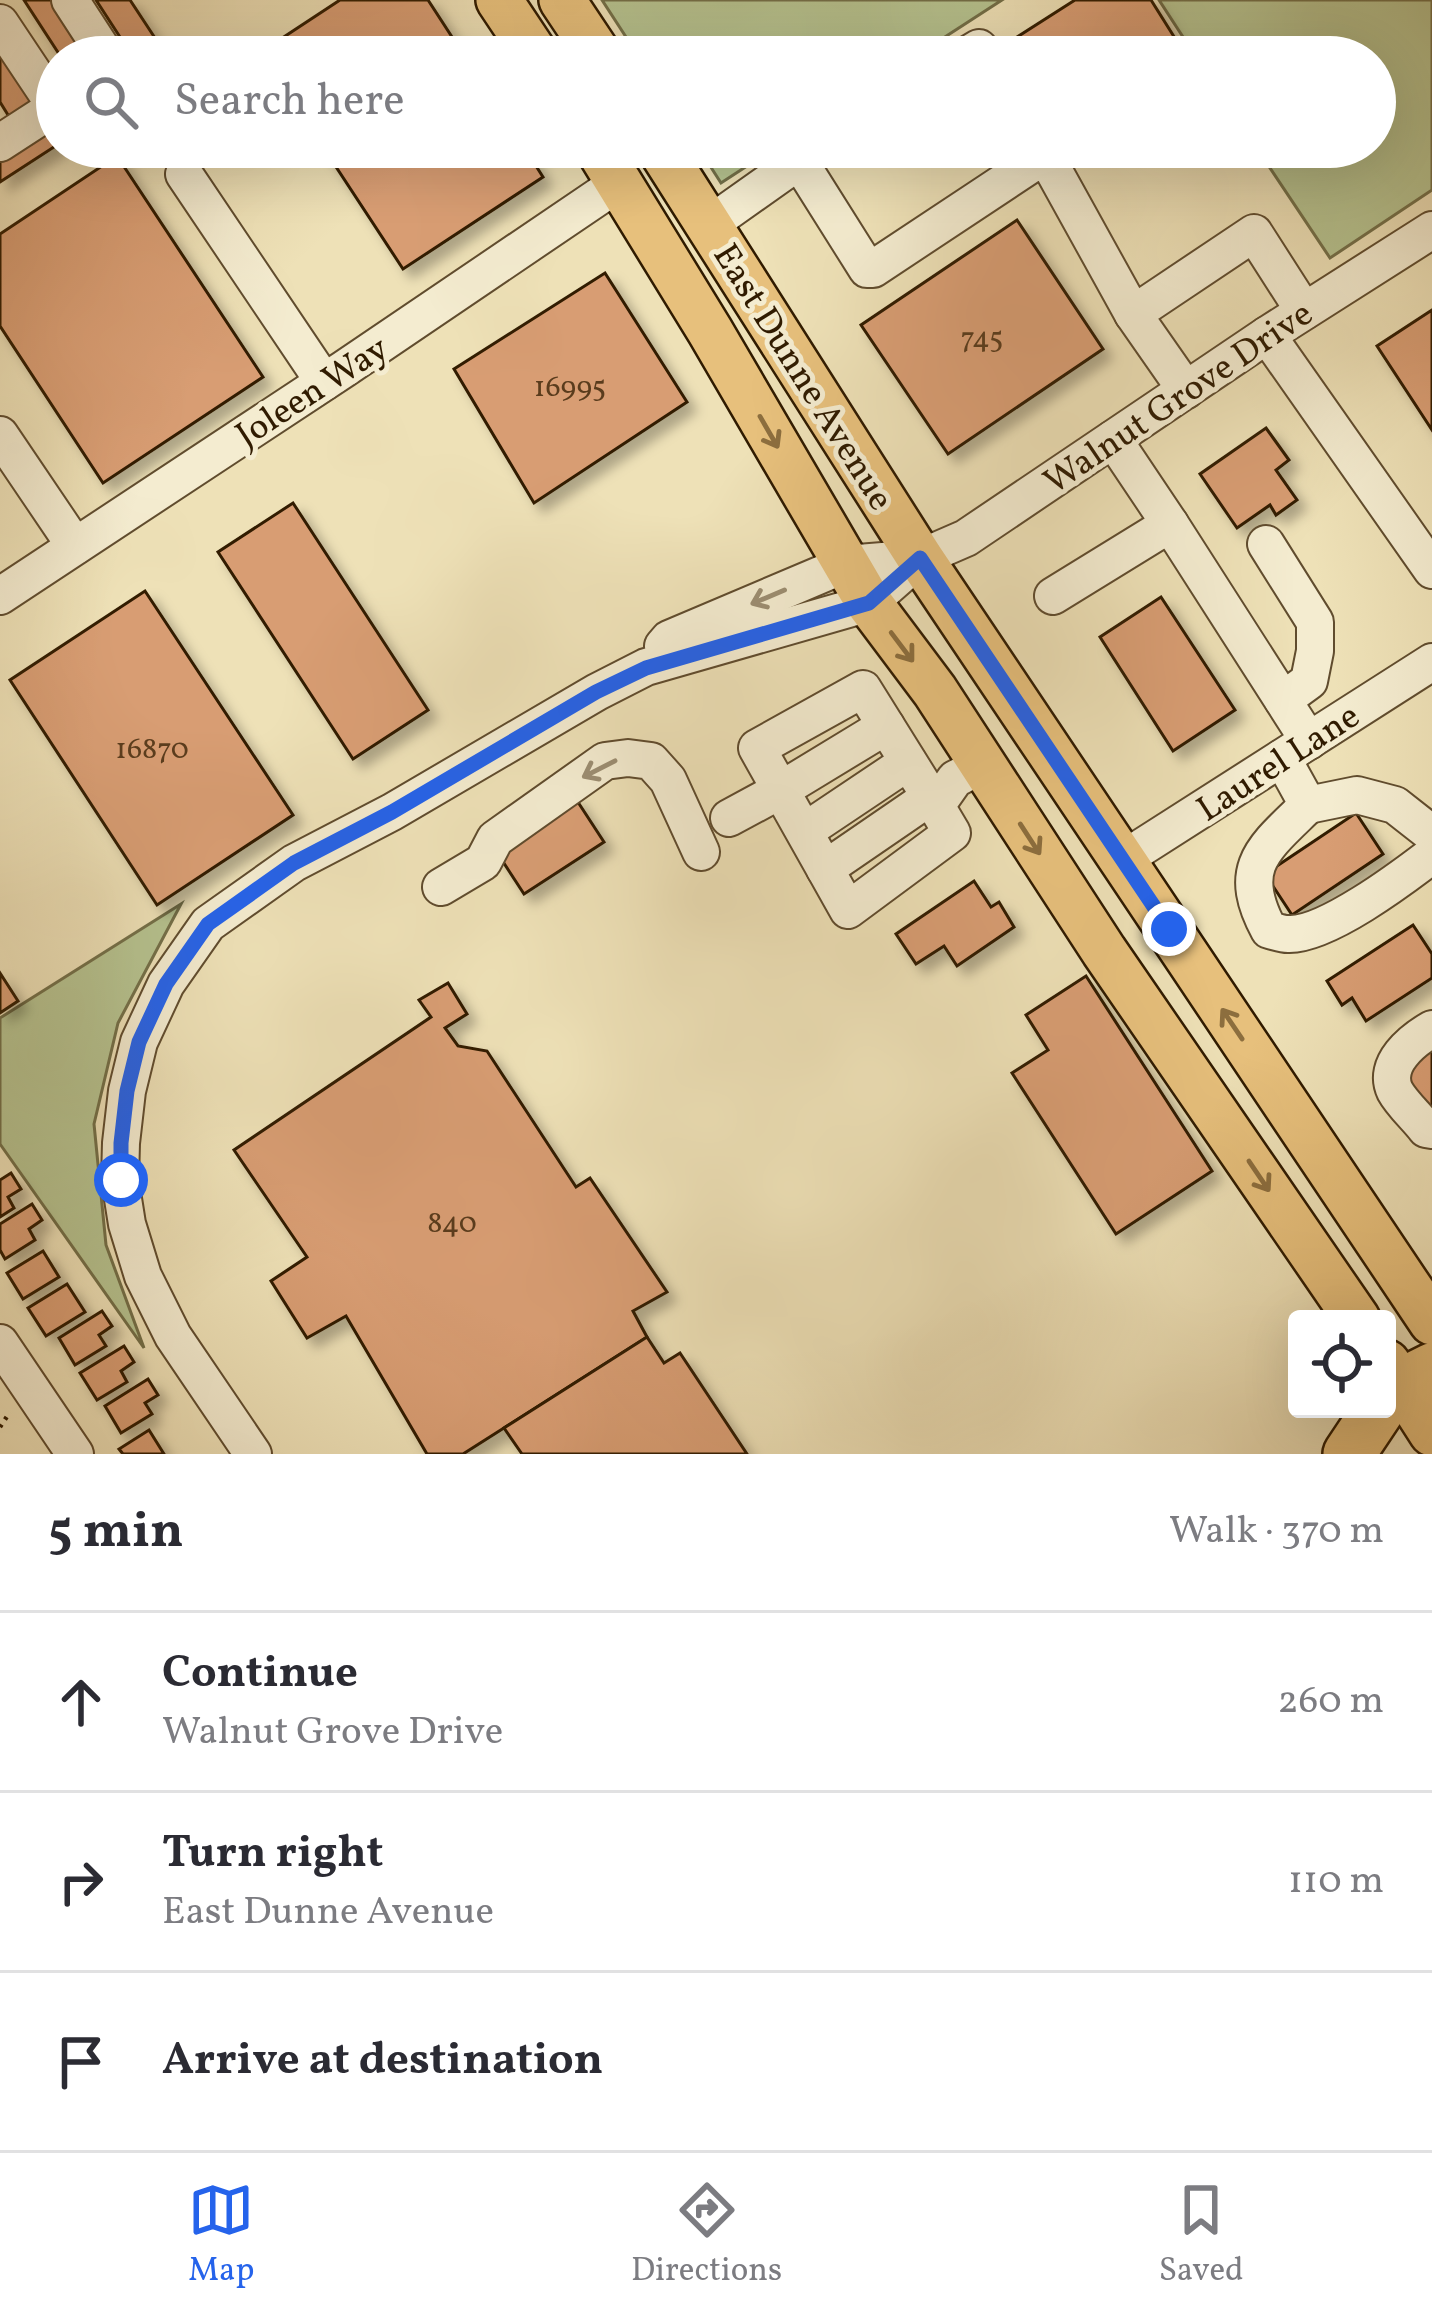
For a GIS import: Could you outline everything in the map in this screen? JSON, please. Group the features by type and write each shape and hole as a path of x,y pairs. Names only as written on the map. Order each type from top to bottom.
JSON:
{"highway":[{"path":"1349,1454 1397,1385"}],"main road":[{"path":"499,0 523,36"},
{"path":"562,0 586,36"},
{"name":"East Dunne Avenue","path":"619,168 869,603 934,691 1104,951 1351,1310"},
{"path":"624,168 663,198 726,294 739,305 764,310"},
{"name":"East Dunne Avenue","path":"673,168 920,558 1432,1322"},
{"path":"1397,1385 1432,1433"}],"street":[{"path":"70,0 93,36"},
{"path":"0,23 36,76"},
{"path":"0,143 36,119"},
{"name":"Joleen Way","path":"0,596 324,382 602,168"},
{"path":"710,224 790,168"},
{"path":"817,168 867,269 873,269 1018,168"},
{"path":"1051,168 1133,314 1186,390"},
{"path":"184,175 324,382"},
{"name":"Walnut Grove Drive","path":"253,1454 173,1336 142,1276 121,1180 127,1091 139,1042 154,1006 208,924 294,863 392,812 596,692 646,668 869,603 920,558 965,538 1267,334 1432,230"},
{"path":"1133,314 1254,233 1304,311"},
{"path":"1267,334 1432,570"},
{"path":"0,435 75,546"},
{"path":"1113,439 1283,700 1308,806"},
{"path":"1053,596 1170,524"},
{"path":"1266,544 1315,622 1309,681 1283,700"},
{"name":"Walnut Grove Drive","path":"646,668 669,639 846,564 920,558"},
{"name":"Laurel Lane","path":"1122,860 1432,662"},
{"path":"863,689 908,762 952,833 848,910 757,748 863,689"},
{"path":"441,887 483,862 495,839 605,761 651,761 668,781 700,852"},
{"path":"805,831 908,762"},
{"path":"933,801 955,779 982,764"},
{"path":"729,818 779,791"},
{"path":"1432,834 1395,806 1357,795 1308,806 1268,844 1252,876 1256,907 1269,930 1292,935 1339,918 1432,855"},
{"path":"1432,1029 1411,1041 1391,1077 1395,1092 1426,1129 1432,1130"},
{"path":"0,1343 75,1454"}],"green space":[{"path":"602,0 1002,0 946,36 625,36"},
{"path":"1159,0 1432,0 1432,190 1330,258 1270,168 1396,168 1396,36 1182,36"},
{"path":"711,168 744,168 721,183"},
{"path":"181,904 118,1023 94,1124 106,1245 144,1348 0,1144 0,1018"}],"building":[{"path":"24,0 57,0 80,36 47,36"},
{"path":"96,0 130,0 154,36 119,36"},
{"path":"340,0 428,0 451,36 285,36"},
{"path":"1075,0 1151,0 1174,36 1019,36"},
{"path":"0,50 36,109 13,123 0,102"},
{"path":"36,128 36,159 0,182 0,151"},
{"path":"99,168 125,168 263,377 103,483 0,326 0,234"},
{"path":"337,168 537,168 543,177 403,269"},
{"path":"1017,220 1103,349 948,454 861,325"},
{"path":"605,273 687,402 534,503 454,369"},
{"path":"1432,310 1432,430 1377,346"},
{"path":"1266,428 1289,460 1276,470 1297,500 1276,515 1270,505 1237,528 1200,474"},
{"path":"293,503 428,710 353,759 218,552"},
{"path":"145,591 293,815 157,905 10,680"},
{"path":"1161,597 1235,710 1173,751 1100,637"},
{"path":"574,796 604,842 524,894 494,848"},
{"path":"1356,813 1383,854 1292,915 1265,874"},
{"path":"974,881 991,907 999,902 1014,927 957,966 944,946 916,964 896,934"},
{"path":"1413,925 1432,954 1432,978 1366,1021 1352,998 1342,1005 1327,981"},
{"path":"0,973 18,1001 0,1013"},
{"path":"1086,976 1212,1171 1116,1234 1012,1073 1048,1050 1026,1015"},
{"path":"448,983 467,1014 445,1028 458,1046 487,1051 576,1187 590,1178 667,1292 633,1311 647,1337 463,1454 427,1454 346,1316 307,1338 271,1281 307,1257 234,1150 431,1017 419,1000"},
{"path":"1432,1039 1432,1116 1405,1076"},
{"path":"11,1173 21,1189 8,1197 14,1208 0,1217 0,1180"},
{"path":"32,1204 42,1220 29,1229 35,1240 5,1259 0,1250 0,1224"},
{"path":"43,1251 59,1277 23,1299 7,1273"},
{"path":"67,1284 85,1312 46,1336 28,1308"},
{"path":"102,1311 112,1326 99,1335 106,1346 75,1365 59,1338"},
{"path":"647,1337 664,1363 680,1353 747,1454 522,1454 504,1428"},
{"path":"124,1346 134,1362 121,1371 127,1382 97,1400 80,1373"},
{"path":"148,1379 158,1395 145,1403 152,1414 121,1433 105,1406"},
{"path":"149,1430 164,1454 123,1454 119,1449"}],"route":[{"path":"121,1180 127,1091 139,1042 166,984 208,924 294,863 392,812 596,692 646,668 869,603 920,558 1169,929"}]}
